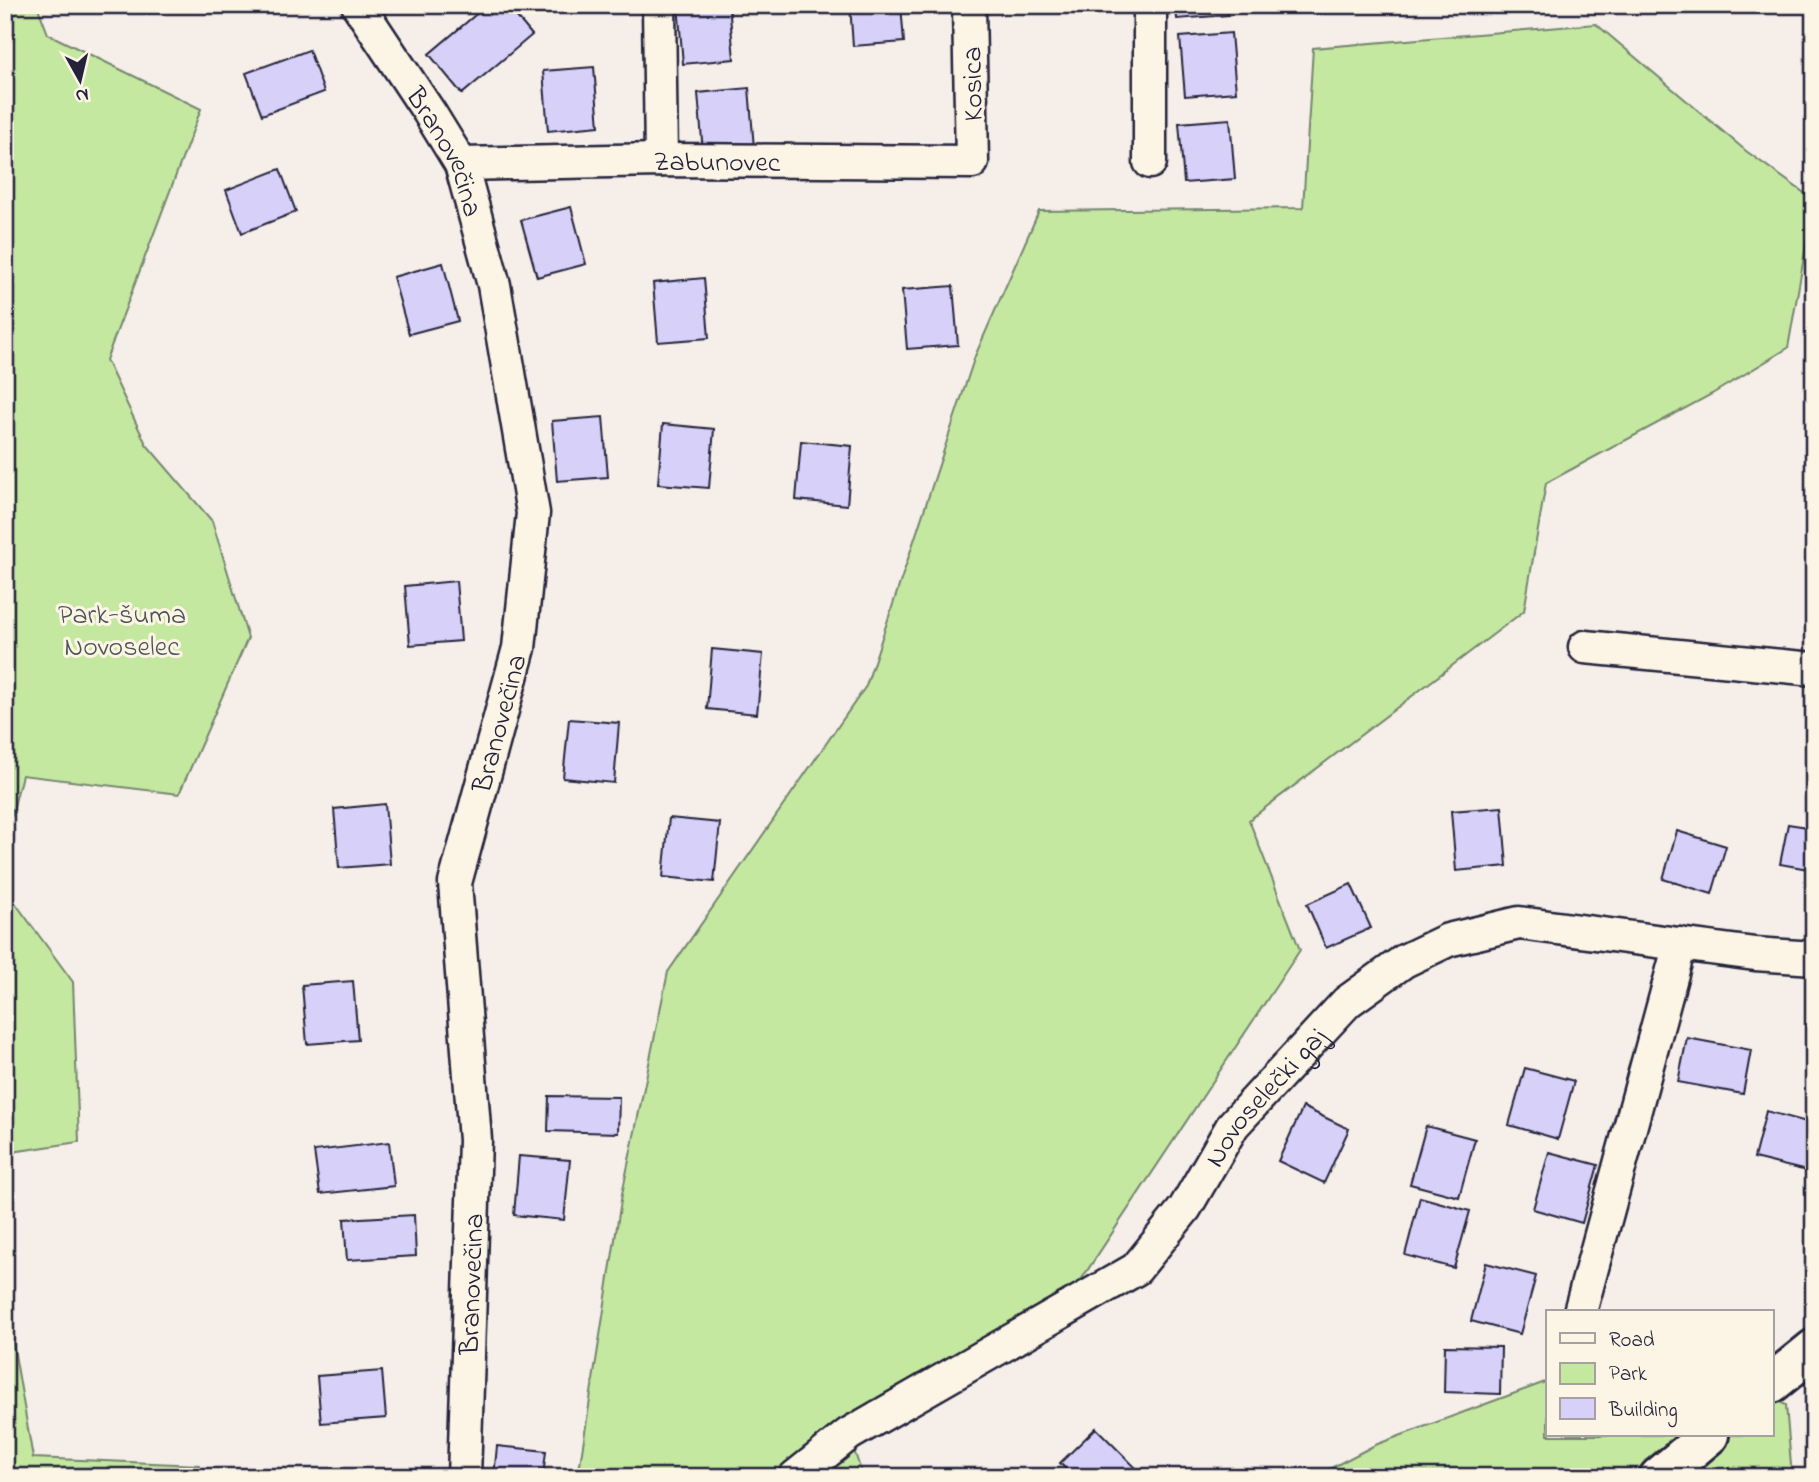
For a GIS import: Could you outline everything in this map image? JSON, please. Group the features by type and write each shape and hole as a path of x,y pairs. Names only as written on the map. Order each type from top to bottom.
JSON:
{"street":[{"name":"Branovečina","path":"358,5 461,164 494,285 533,513 519,648 455,883 475,1140 464,1477"},
{"path":"659,5 661,160"},
{"name":"Kosica","path":"970,5 972,162"},
{"path":"1150,5 1150,162"},
{"name":"Zabunovec","path":"461,164 661,160 972,162"},
{"path":"1585,647 1814,669"},
{"name":"Novoselečki gaj","path":"794,1477 849,1434 1136,1269 1185,1208 1233,1125 1347,1002 1404,961 1448,940 1519,923 1755,954 1814,958"},
{"path":"1581,1310 1680,944"},
{"path":"1773,1382 1814,1349"},
{"path":"1659,1477 1708,1436"}],"green space":[{"name":"Park-šuma Novoselec","path":"5,5 37,5 48,34 201,109 106,360 146,444 212,521 248,638 179,794 22,775 5,841"},
{"path":"1596,24 1746,151 1814,200 1788,348 1712,394 1546,483 1524,611 1249,820 1300,950 1075,1289 851,1441 863,1477 578,1477 622,1194 668,972 866,686 975,356 1039,211 1303,208 1313,48"},
{"path":"5,889 73,982 79,1142 5,1153"},
{"path":"5,1297 33,1458 199,1465 200,1477 5,1477"},
{"path":"1546,1382 1546,1436 1773,1436 1773,1398 1786,1405 1792,1477 1314,1477 1375,1445"}],"building":[{"path":"487,5 507,5 532,35 462,94 429,54"},
{"path":"678,5 729,5 734,59 683,64"},
{"path":"850,5 901,5 904,42 853,46"},
{"path":"1176,5 1227,5 1228,15 1177,19"},
{"path":"1231,33 1236,92 1185,96 1180,37"},
{"path":"309,50 324,92 262,115 246,73"},
{"path":"594,67 599,126 548,131 543,71"},
{"path":"749,88 754,148 703,152 698,93"},
{"path":"1230,119 1235,179 1184,183 1179,123"},
{"path":"280,169 296,212 242,233 226,190"},
{"path":"571,207 586,264 537,277 521,220"},
{"path":"443,263 458,321 409,334 393,277"},
{"path":"704,278 709,338 658,342 653,283"},
{"path":"953,286 958,345 907,349 902,290"},
{"path":"603,417 608,477 557,481 552,421"},
{"path":"663,424 714,429 709,488 658,484"},
{"path":"801,441 852,446 847,505 796,500"},
{"path":"456,581 461,641 410,645 405,586"},
{"path":"712,649 763,654 757,714 707,709"},
{"path":"569,719 619,723 614,783 563,778"},
{"path":"385,804 390,864 339,868 334,809"},
{"path":"1502,807 1507,866 1456,871 1451,811"},
{"path":"669,818 720,823 714,882 663,877"},
{"path":"1788,824 1814,828 1814,870 1780,864"},
{"path":"1677,831 1726,846 1712,894 1663,879"},
{"path":"1351,884 1371,928 1326,948 1307,904"},
{"path":"353,981 358,1040 307,1044 302,985"},
{"path":"1687,1038 1751,1050 1743,1094 1678,1082"},
{"path":"1525,1068 1574,1081 1558,1139 1509,1125"},
{"path":"549,1096 619,1097 618,1133 548,1131"},
{"path":"1303,1107 1349,1129 1324,1183 1278,1161"},
{"path":"1766,1111 1814,1124 1814,1163 1811,1172 1754,1158"},
{"path":"1426,1126 1475,1139 1459,1197 1410,1184"},
{"path":"389,1142 394,1186 320,1194 314,1151"},
{"path":"1549,1152 1598,1165 1582,1223 1533,1209"},
{"path":"519,1156 570,1160 564,1220 514,1215"},
{"path":"1420,1197 1470,1211 1454,1268 1405,1255"},
{"path":"414,1215 416,1256 347,1260 344,1219"},
{"path":"1486,1263 1536,1276 1520,1334 1471,1321"},
{"path":"1445,1346 1501,1347 1500,1394 1444,1392"},
{"path":"382,1371 386,1418 321,1423 317,1376"},
{"path":"1096,1428 1138,1470 1132,1477 1073,1477 1060,1463"},
{"path":"497,1446 546,1451 543,1477 494,1477"}]}
